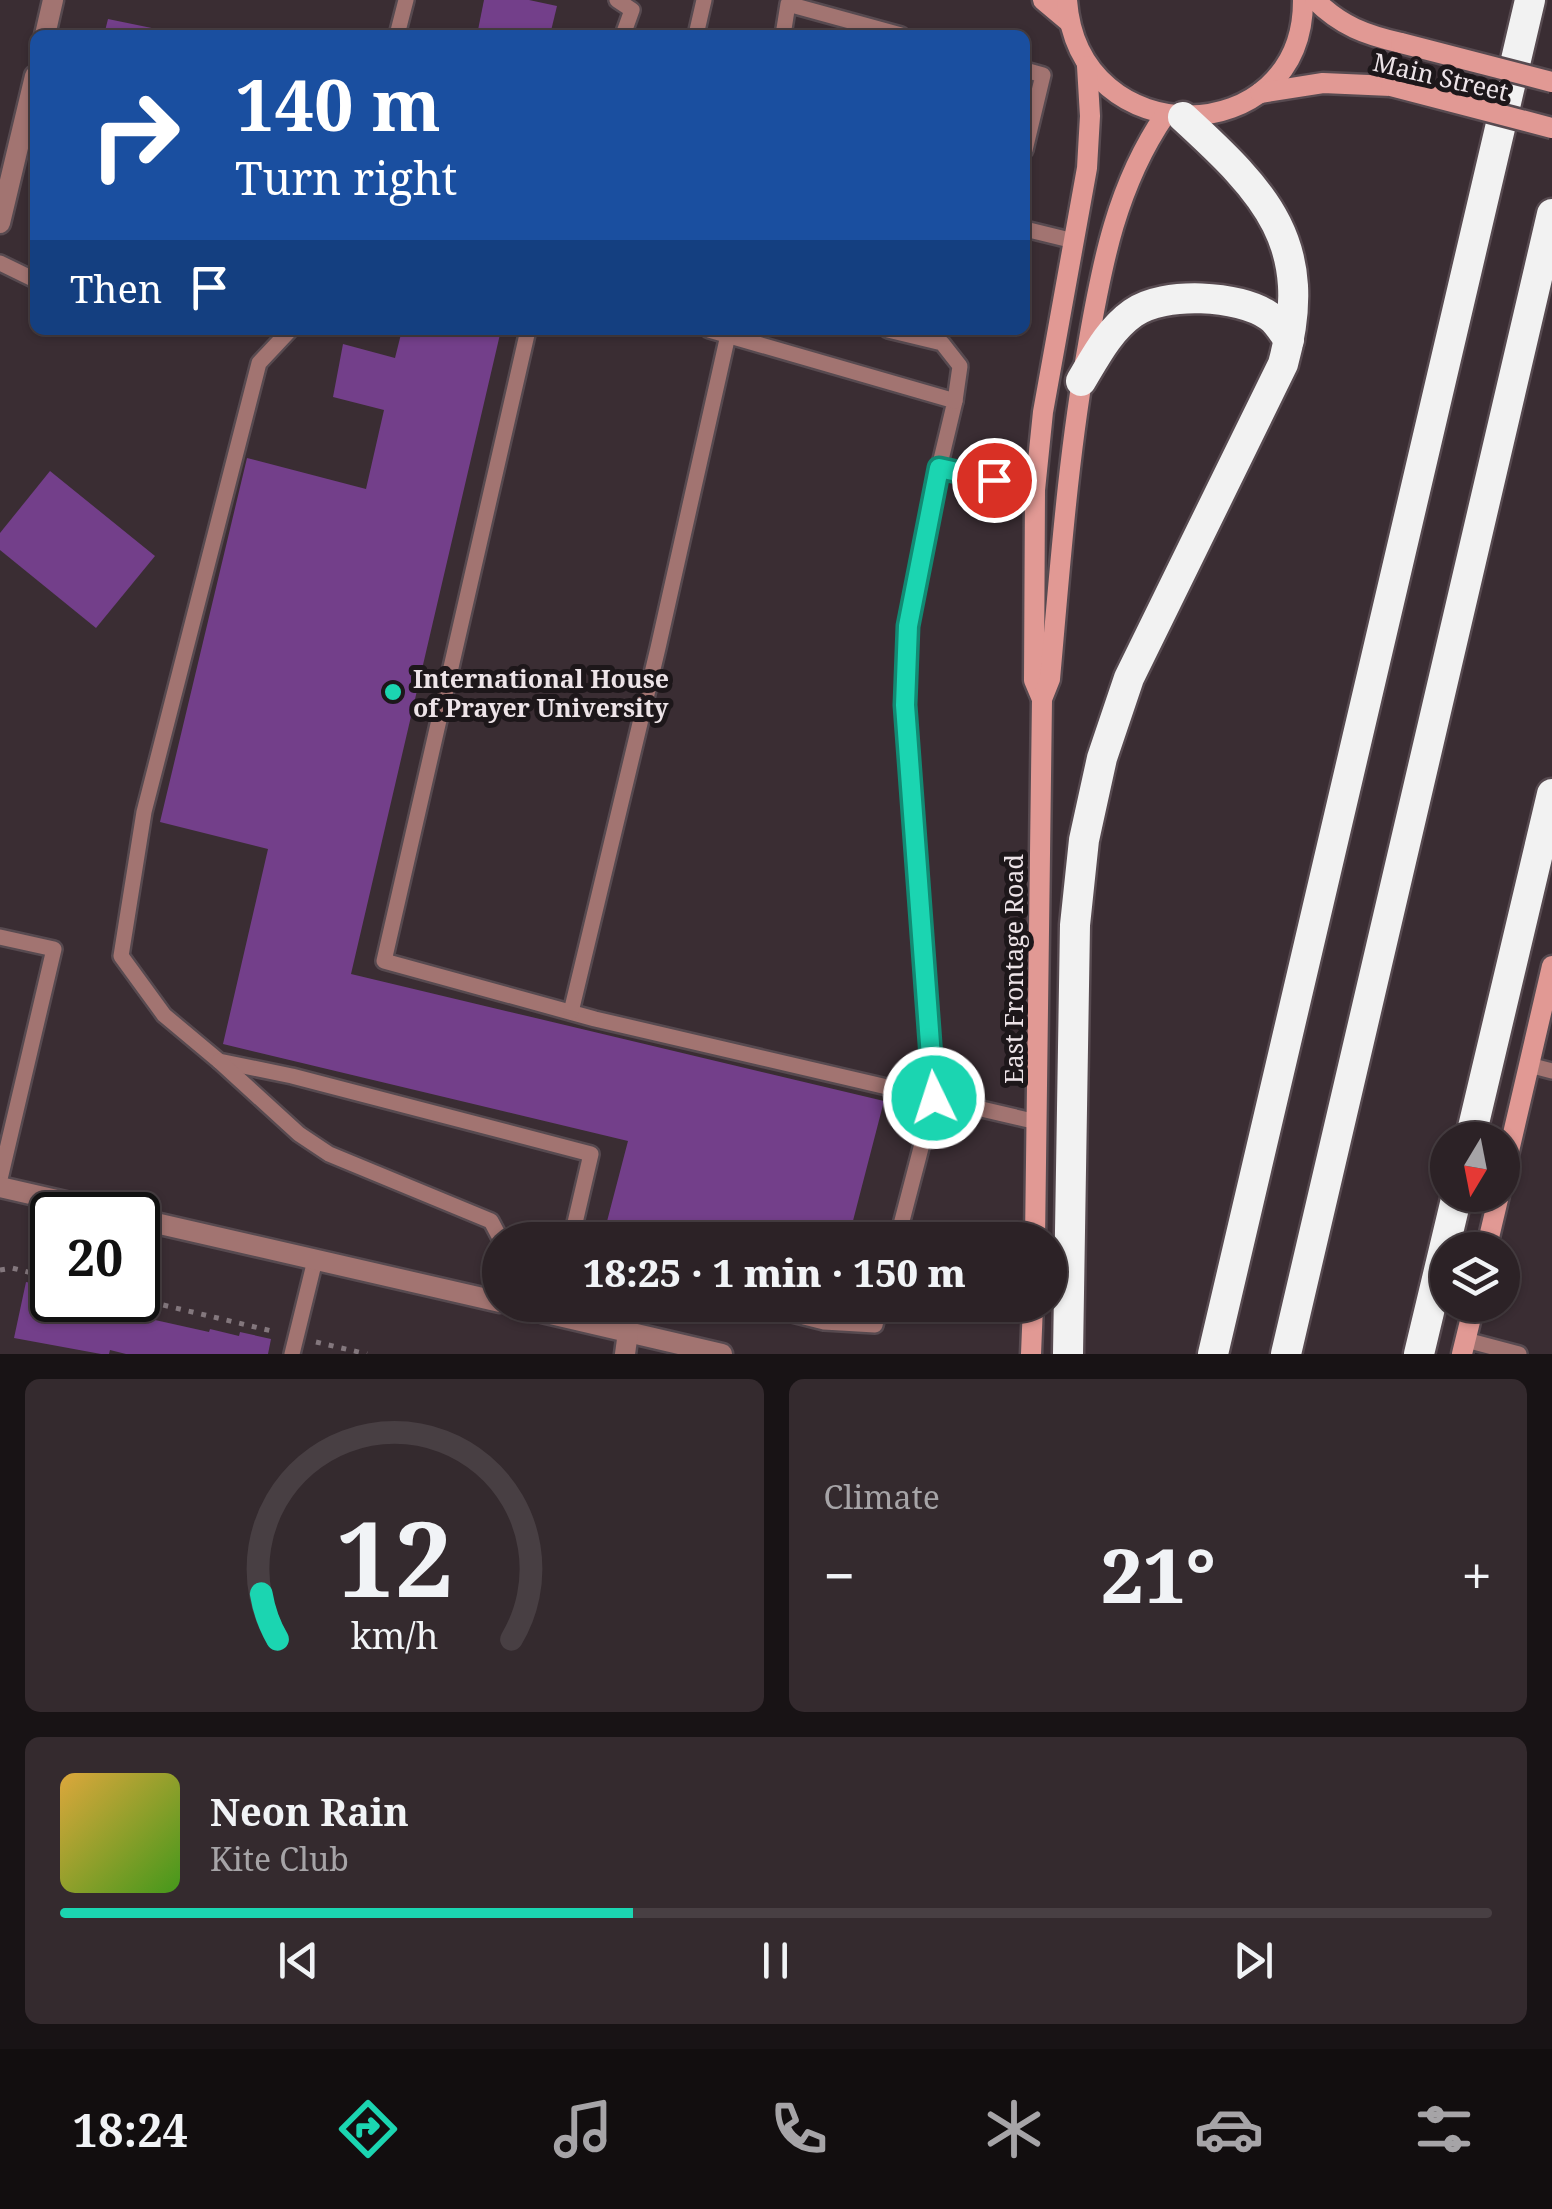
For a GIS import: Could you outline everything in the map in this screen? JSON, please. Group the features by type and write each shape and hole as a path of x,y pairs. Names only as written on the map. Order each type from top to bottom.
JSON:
{"highway":[{"path":"1213,1354 1530,0"},
{"path":"1068,1354 1074,924 1084,840 1102,758 1129,678 1282,364 1289,340 1293,287 1290,260 1272,212 1229,159 1174,116"},
{"path":"1286,1354 1552,214"},
{"path":"1081,381 1114,330 1136,310 1159,302 1217,300 1247,304 1272,318 1289,340"},
{"path":"1474,1122 1552,794"},
{"path":"1419,1354 1453,1212"}],"street":[{"path":"46,30 53,0"},
{"path":"1043,0 1068,10 1076,47 1087,66 1110,90 1129,103 1174,116 1212,114 1234,108 1258,94 1277,76 1294,50 1303,21 1303,0"},
{"name":"Main Street","path":"1315,0 1332,17 1358,33 1552,82"},
{"name":"East Frontage Road","path":"1042,699 1034,680 1035,490 1044,412 1087,168 1087,66"},
{"name":"Main Street","path":"1258,94 1323,83 1390,86 1552,128"},
{"path":"0,223 30,97"},
{"name":"East Frontage Road","path":"1035,1222 1042,699 1050,680 1081,381 1120,201 1148,140 1174,116"},
{"path":"1516,1122 1552,966"},
{"path":"0,1183 34,1192"},
{"path":"160,1224 482,1298"},
{"path":"585,1322 722,1354"},
{"path":"1031,1354 1032,1322"},
{"path":"1464,1347 1470,1322"},
{"path":"625,1354 628,1332"}],"lane":[{"path":"398,30 406,0"},
{"path":"617,0 632,10 625,30"},
{"path":"697,30 704,0"},
{"path":"784,30 788,4 882,30"},
{"path":"1030,71 1044,75 1030,130"},
{"path":"1030,230 1074,242"},
{"path":"0,263 30,278"},
{"path":"285,335 259,363 144,812 121,956 164,1016 299,1134 329,1154 491,1222"},
{"path":"527,335 384,961 571,1012 1037,1122"},
{"path":"571,1012 658,648 716,335"},
{"path":"728,335 955,400"},
{"path":"902,1222 934,1098 905,705 908,626 960,366 942,343 909,335"},
{"path":"939,468 1035,490"},
{"path":"0,937 54,949 0,1183"},
{"path":"219,1061 292,1076 591,1154 576,1222"},
{"path":"1529,1065 1552,1071"},
{"path":"292,1354 315,1260"},
{"path":"824,1322 876,1322"},
{"path":"1464,1347 1519,1354"}],"path":[{"path":"0,1270 30,1272"},
{"path":"160,1304 367,1354"}],"building":[{"path":"484,0 529,0 557,6 551,30 478,30"},
{"path":"108,19 161,30 105,30"},
{"path":"401,335 500,335 351,974 884,1101 853,1222 607,1222 628,1141 223,1044 268,849 160,822 247,458 366,489 384,410 333,397 343,344 395,358"},
{"path":"50,471 155,556 96,628 0,550 0,533"},
{"path":"26,1282 30,1283 30,1322 160,1321 271,1339 268,1354 126,1354 110,1350 109,1354 101,1354 14,1338"}],"place":[{"name":"International House of Prayer University","path":"393,692"}],"route":[{"path":"934,1098 905,705 908,626 939,468 994,480"}]}
